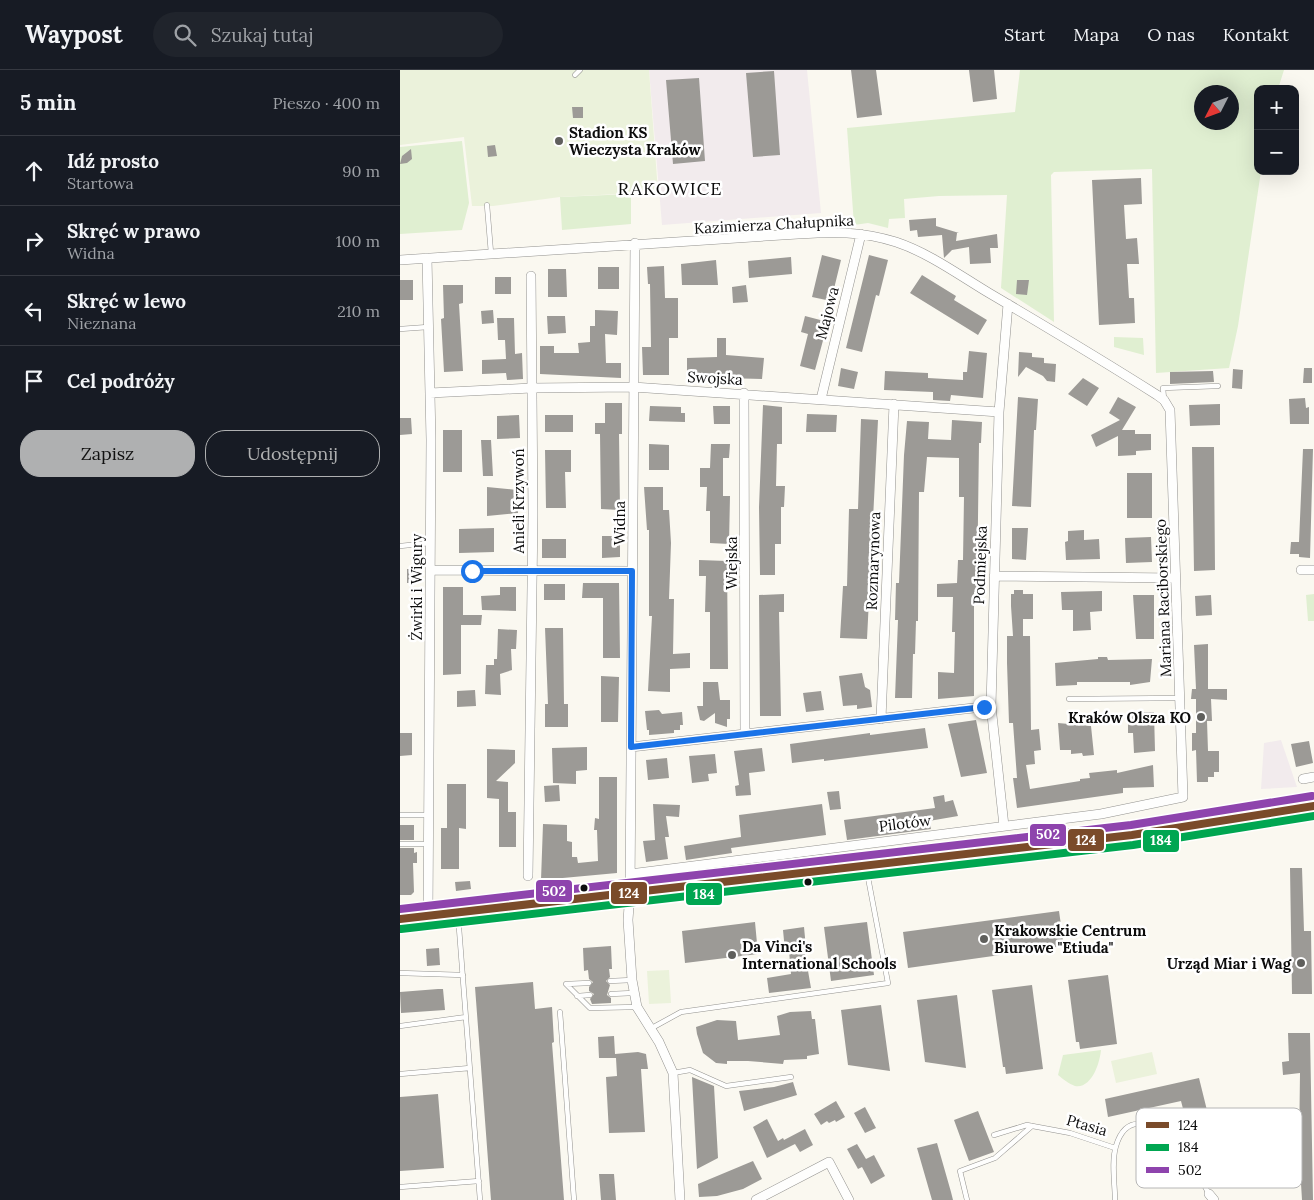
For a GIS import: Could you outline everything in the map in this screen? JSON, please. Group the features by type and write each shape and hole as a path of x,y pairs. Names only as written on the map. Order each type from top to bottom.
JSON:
{"street":[{"name":"Kazimierza Chałupnika","path":"400,260 635,243 837,232 861,234 896,242 924,254 1164,400"},
{"name":"Majowa","path":"821,399 861,234"},
{"name":"Widna","path":"635,243 630,893 628,920 632,980 637,1007 672,1066 673,1073"},
{"name":"Żwirki i Wigury","path":"427,258 430,393 428,916"},
{"name":"Anieli Krzywoń","path":"528,876 532,571 531,276"},
{"name":"Podmiejska","path":"1004,826 990,706 999,412 1008,304"},
{"name":"Swojska","path":"430,393 531,388 633,388 744,393 999,412"},
{"name":"Wiejska","path":"744,393 745,734"},
{"name":"Mariana Raciborskiego","path":"1164,400 1170,410 1183,797"},
{"name":"Rozmarynowa","path":"881,718 894,404"},
{"path":"430,570 632,571"},
{"path":"1300,570 1314,570"},
{"path":"994,576 1176,578"},
{"path":"631,747 990,706"},
{"path":"1303,779 1314,777"},
{"name":"Pilotów","path":"630,874 1108,812 1183,797"},
{"path":"400,918 866,867 1132,835 1314,806"},
{"path":"671,1200 680,1195 673,1073"},
{"path":"756,1200 829,1162 849,1200"}],"lane":[{"path":"575,75 580,70"},
{"path":"487,205 491,253"},
{"path":"400,329 428,327"},
{"path":"1164,400 1163,388 1218,386"},
{"path":"400,546 430,544"},
{"path":"1069,700 1180,698"},
{"path":"400,816 427,815"},
{"path":"400,844 427,844"},
{"path":"650,1029 681,1012 888,983 866,867"},
{"path":"458,912 480,1200"},
{"path":"400,973 463,975"},
{"path":"610,981 632,980"},
{"path":"589,983 566,984 590,1008 637,1007"},
{"path":"610,994 634,993"},
{"path":"577,996 590,996"},
{"path":"560,1012 574,1200"},
{"path":"400,1026 466,1017"},
{"path":"400,1073 470,1068"},
{"path":"673,1073 690,1070 726,1086 791,1077"},
{"name":"Ptasia","path":"994,1136 1027,1125 1070,1132 1115,1148 1126,1127 1136,1123"},
{"path":"967,1200 960,1171 995,1158 1032,1126"},
{"path":"1115,1148 1115,1200"},
{"path":"400,1187 479,1181"}],"shaded area":[{"path":"649,70 807,70 821,213 662,225"},
{"path":"1281,740 1297,787 1261,789 1264,743"}],"green space":[{"name":"Stadion KS Wieczysta Kraków","path":"400,70 649,70 658,192 560,197 493,206 472,206 464,137 400,145"},
{"path":"1020,70 1284,70 1279,85 1254,85 1254,175 1260,175 1238,326 1229,368 1156,373 1152,169 1054,172 1051,175 1054,322 1001,288 1007,195 939,196 904,199 905,218 889,219 888,228 868,223 854,225 847,128 1015,112"},
{"path":"462,141 469,203 462,230 400,234 400,147"},
{"path":"631,194 631,224 562,230 560,197"},
{"path":"1114,337 1143,338 1144,355 1114,347"},
{"path":"1314,594 1314,621 1308,621 1306,595"},
{"path":"669,970 671,1003 649,1004 647,971"},
{"path":"1101,1050 1094,1074 1081,1086 1068,1083 1058,1075 1063,1055"},
{"path":"1152,1052 1157,1074 1116,1083 1111,1061"}],"building":[{"path":"851,70 876,70 882,115 857,118"},
{"path":"969,70 994,70 997,99 973,102"},
{"path":"774,71 780,155 753,157 746,73"},
{"path":"699,78 705,161 673,164 666,80"},
{"path":"572,107 583,107 583,118 573,118"},
{"path":"495,145 497,156 488,157 487,146"},
{"path":"411,149 412,159 407,163 400,164 402,156"},
{"path":"1141,178 1142,204 1124,205 1126,239 1137,238 1139,264 1127,264 1129,298 1134,298 1135,323 1099,325 1092,180"},
{"path":"936,218 936,226 959,233 957,233 956,241 997,234 998,248 990,248 991,263 970,264 969,247 952,250 944,258 942,235 918,237 917,230 910,231 909,220"},
{"path":"822,255 841,260 831,301 812,297"},
{"path":"869,255 888,260 879,296 876,295 862,352 846,348"},
{"path":"791,257 792,274 749,278 748,261"},
{"path":"716,260 718,285 682,285 681,264"},
{"path":"664,266 665,298 678,298 678,338 669,338 669,375 643,375 642,347 651,347 650,284 648,284 647,267"},
{"path":"598,267 619,267 619,289 598,289"},
{"path":"548,269 566,269 567,297 548,297"},
{"path":"922,275 956,296 954,300 987,320 978,335 910,293"},
{"path":"495,277 511,277 511,294 495,294"},
{"path":"400,280 413,280 413,300 400,300"},
{"path":"1017,280 1029,280 1027,295 1016,294"},
{"path":"443,285 463,285 463,303 459,304 463,371 444,372 441,319 444,318"},
{"path":"746,285 748,302 733,303 732,287"},
{"path":"493,310 494,323 482,324 481,311"},
{"path":"595,310 618,311 617,335 605,334 606,363 621,363 621,378 540,374 540,346 554,346 554,353 579,353 578,343 590,342 590,326 595,326"},
{"path":"547,316 565,316 566,333 548,334"},
{"path":"805,316 828,322 815,370 800,366 808,334 801,332"},
{"path":"497,318 514,318 515,354 522,353 523,379 507,380 506,373 482,374 482,360 506,359 505,340 498,340"},
{"path":"717,338 726,338 726,355 764,358 762,379 687,377 687,358 717,357"},
{"path":"969,351 987,353 983,398 951,395 950,401 933,400 933,392 884,390 885,371 928,373 928,378 963,380 963,372 967,372"},
{"path":"1019,352 1032,353 1032,357 1044,358 1044,363 1056,364 1055,382 1047,381 1043,376 1026,367 1018,377"},
{"path":"841,368 858,372 854,389 838,386"},
{"path":"1304,368 1312,368 1312,383 1303,383"},
{"path":"1233,369 1243,370 1242,389 1232,388"},
{"path":"1213,371 1214,382 1170,384 1170,372"},
{"path":"1083,378 1099,388 1087,406 1068,394"},
{"path":"1018,397 1038,399 1036,430 1034,430 1031,507 1012,506"},
{"path":"1118,397 1136,407 1122,430 1135,430 1135,434 1151,434 1151,450 1136,451 1136,455 1118,456 1118,436 1096,447 1091,435 1120,420 1109,413"},
{"path":"1305,398 1306,408 1309,407 1309,424 1290,424 1289,399"},
{"path":"605,403 622,403 622,434 619,434 620,510 601,509 600,434 595,434 595,423 605,423"},
{"path":"1220,404 1220,425 1190,426 1189,405"},
{"path":"763,405 782,407 782,444 777,444 776,486 785,486 784,507 781,507 781,544 775,544 775,575 760,575 759,507"},
{"path":"650,406 681,407 681,413 685,413 685,422 649,421"},
{"path":"713,406 730,406 730,424 714,424"},
{"path":"807,414 837,415 836,432 806,432"},
{"path":"519,415 520,438 497,439 497,416"},
{"path":"545,415 573,415 573,432 545,432"},
{"path":"400,418 411,418 412,434 400,435"},
{"path":"861,419 878,420 867,639 840,638 843,586 847,586 849,509 858,509"},
{"path":"952,420 982,422 981,443 979,443 977,592 974,592 974,696 938,699 938,672 954,673 955,632 952,632 953,597 937,597 937,584 957,583 958,560 963,560 964,497 959,497 959,458 927,457 924,492 919,492 918,621 916,621 915,654 913,654 912,698 895,698 898,620 895,620 896,583 899,583 907,421 929,422 928,439 951,440"},
{"path":"443,430 462,430 462,472 443,472"},
{"path":"481,440 491,440 493,476 483,476"},
{"path":"649,444 669,445 669,470 649,470"},
{"path":"711,444 730,444 729,458 723,458 723,496 730,496 729,544 710,543 710,511 706,511 707,487 700,487 700,468 710,468"},
{"path":"1192,447 1214,447 1215,570 1194,571"},
{"path":"1303,449 1313,449 1310,558 1299,557 1299,554 1290,554 1291,542 1299,542"},
{"path":"545,450 571,450 571,472 565,472 566,508 546,508"},
{"path":"1127,473 1152,473 1152,518 1127,518"},
{"path":"487,487 518,490 518,513 487,516"},
{"path":"644,487 663,487 663,510 669,510 671,543 669,599 674,599 673,654 690,653 690,668 670,669 670,692 648,691 652,616 649,616 649,530 647,530"},
{"path":"494,528 494,552 459,553 459,529"},
{"path":"1012,528 1028,528 1026,560 1012,559"},
{"path":"1084,530 1084,540 1099,539 1100,559 1066,560 1065,542 1068,541 1068,531"},
{"path":"602,536 620,536 620,557 602,558"},
{"path":"1151,537 1152,562 1126,563 1125,538"},
{"path":"542,539 566,539 566,558 542,558"},
{"path":"699,560 727,561 728,669 710,669 710,612 705,612 706,576 699,576"},
{"path":"407,569 417,569 417,583 407,583"},
{"path":"583,583 619,583 620,658 603,658 603,598 582,598"},
{"path":"544,584 565,584 565,600 544,600"},
{"path":"443,587 463,587 463,615 482,615 481,625 461,625 461,674 443,675"},
{"path":"500,587 516,587 516,611 482,610 481,596 500,595"},
{"path":"1014,590 1023,590 1023,594 1033,594 1033,619 1023,619 1023,636 1030,636 1031,730 1039,729 1041,750 1034,751 1035,764 1026,765 1030,789 1080,781 1080,779 1090,778 1089,773 1117,770 1117,773 1153,765 1154,787 1123,788 1123,793 1017,808 1013,778 1017,778 1013,723 1009,723 1007,663 1007,636 1013,636 1011,594 1014,594"},
{"path":"1102,591 1102,611 1090,612 1091,630 1073,631 1073,610 1062,610 1061,592"},
{"path":"784,594 784,612 779,612 781,716 760,716 759,595"},
{"path":"1133,595 1154,595 1154,639 1136,639"},
{"path":"1211,595 1212,615 1196,616 1195,596"},
{"path":"545,628 563,628 564,704 568,704 568,727 545,727 545,704 548,704"},
{"path":"498,629 517,630 516,649 511,649 512,670 500,674 501,695 485,694 486,665 494,665 494,659 497,659"},
{"path":"1208,644 1208,689 1227,689 1227,700 1211,699 1212,721 1207,721 1208,751 1219,751 1219,772 1214,772 1214,777 1208,777 1208,782 1197,782 1196,750 1192,751 1192,733 1196,733 1196,699 1191,699 1192,689 1196,689 1194,645"},
{"path":"1098,657 1107,657 1108,660 1152,659 1150,682 1130,685 1130,682 1077,682 1077,685 1056,686 1055,663 1098,659"},
{"path":"862,673 865,687 870,690 872,707 857,709 857,705 843,706 839,676"},
{"path":"601,676 619,677 618,722 601,722"},
{"path":"703,682 718,682 720,700 730,700 730,719 727,719 727,727 715,723 715,713 704,721 700,720 697,706 703,706"},
{"path":"475,690 476,706 457,707 457,691"},
{"path":"821,691 824,710 806,712 803,693"},
{"path":"659,710 662,714 682,712 683,725 680,725 680,730 674,730 674,733 649,735 645,711"},
{"path":"1154,712 1155,751 1134,753 1133,733 1128,733 1128,713"},
{"path":"976,720 987,773 961,777 948,724"},
{"path":"1058,723 1091,726 1094,755 1083,756 1082,753 1071,754 1071,750 1060,750"},
{"path":"925,728 928,748 824,761 824,759 792,763 790,744 870,733 870,735"},
{"path":"400,733 412,733 412,755 400,756"},
{"path":"1309,741 1313,763 1296,767 1291,744"},
{"path":"587,747 587,770 576,771 576,784 553,783 552,748"},
{"path":"762,748 765,771 749,773 751,795 736,796 735,786 739,785 734,751"},
{"path":"487,749 515,750 515,763 496,781 508,782 508,812 516,812 516,847 499,847 499,799 487,798"},
{"path":"715,754 717,773 708,774 709,781 692,783 689,756"},
{"path":"667,758 669,778 648,780 646,760"},
{"path":"599,777 617,777 617,873 541,880 543,824 567,825 567,841 572,842 572,857 577,857 578,863 598,861 597,830 594,830 595,818 599,819"},
{"path":"447,784 466,784 466,829 459,828 459,869 441,869 441,828 447,828"},
{"path":"559,785 560,801 545,802 544,786"},
{"path":"839,791 841,809 830,810 827,792"},
{"path":"944,795 945,802 953,800 958,816 929,821 931,829 847,840 844,820 935,808 933,797"},
{"path":"653,804 680,805 679,817 666,816 669,837 665,837 668,859 646,862 643,841 655,840"},
{"path":"822,804 826,835 731,848 732,853 686,860 684,846 741,837 739,815"},
{"path":"400,825 414,825 414,840 400,840"},
{"path":"400,848 414,848 414,853 417,852 417,863 413,863 414,892 411,895 400,895"},
{"name":"Urząd Miar i Wag","path":"1290,868 1302,868 1304,931 1311,931 1312,994 1292,994"},
{"path":"470,881 471,889 456,891 455,882"},
{"name":"Krakowskie Centrum Biurowe \"Etiuda\"","path":"1059,911 1064,946 908,968 903,932"},
{"path":"755,922 758,954 685,963 682,931"},
{"path":"867,922 874,975 831,981 824,927"},
{"path":"804,927 806,948 804,948 811,988 769,993 767,978 791,974 789,950 785,951 783,930"},
{"path":"611,946 612,969 609,969 610,977 606,981 610,985 607,995 611,998 611,1003 592,1004 590,999 594,994 589,991 589,987 593,982 589,979 588,970 584,971 583,948"},
{"path":"439,948 440,965 427,966 426,949"},
{"path":"1108,975 1117,1044 1080,1049 1079,1042 1076,1042 1068,980"},
{"path":"533,982 535,1009 552,1007 554,1042 552,1043 564,1200 491,1200 475,987"},
{"path":"1032,985 1043,1069 1006,1074 1005,1067 1003,1067 992,990"},
{"path":"443,989 445,1010 401,1013 400,992"},
{"path":"957,995 966,1068 925,1062 917,1000"},
{"path":"881,1005 890,1071 848,1065 841,1010"},
{"path":"811,1011 812,1019 815,1019 819,1054 807,1056 807,1059 784,1060 783,1064 748,1061 727,1061 727,1064 716,1063 703,1053 697,1034 696,1027 717,1020 736,1021 738,1040 780,1035 777,1016 790,1012"},
{"path":"1288,1033 1310,1033 1313,1200 1302,1200 1300,1073 1283,1075 1282,1062 1289,1061"},
{"path":"614,1036 615,1054 638,1052 646,1054 648,1069 641,1069 645,1132 609,1133 606,1077 617,1076 616,1058 599,1058 598,1037"},
{"path":"692,1077 714,1086 718,1158 697,1169"},
{"path":"1199,1078 1206,1108 1183,1108 1181,1101 1149,1108 1136,1108 1136,1111 1108,1117 1105,1099"},
{"path":"793,1082 797,1095 744,1111 739,1091 774,1087"},
{"path":"438,1094 444,1168 400,1171 400,1097"},
{"path":"836,1101 845,1117 836,1122 835,1120 829,1123 827,1121 821,1125 814,1114"},
{"path":"865,1107 876,1128 865,1133 854,1113"},
{"path":"978,1111 994,1152 969,1161 954,1120"},
{"path":"767,1119 778,1141 783,1138 784,1140 805,1129 813,1145 800,1152 795,1144 767,1158 753,1127"},
{"path":"937,1143 953,1200 932,1200 917,1148"},
{"path":"857,1144 866,1159 874,1155 885,1176 871,1184 862,1167 858,1169 847,1149"},
{"path":"753,1161 762,1179 743,1189 717,1196 699,1197 698,1184"},
{"path":"599,1174 614,1174 616,1200 601,1200"}],"transit line":[{"name":"502","path":"400,909 1131,825 1312,796"},
{"name":"124","path":"400,919 1132,835 1314,806"},
{"name":"184","path":"401,929 1133,845 1314,816"}],"place":[{"name":"Stadion KS Wieczysta Kraków","path":"559,141"},
{"name":"Kraków Olsza KO","path":"1201,717"},
{"name":"Krakowskie Centrum Biurowe \"Etiuda\"","path":"984,939"},
{"name":"Da Vinci's International Schools","path":"732,955"},
{"name":"Urząd Miar i Wag","path":"1301,963"}],"district":[{"name":"RAKOWICE","path":"670,188"}],"route":[{"path":"472,571 632,571 631,747 984,707"}]}
